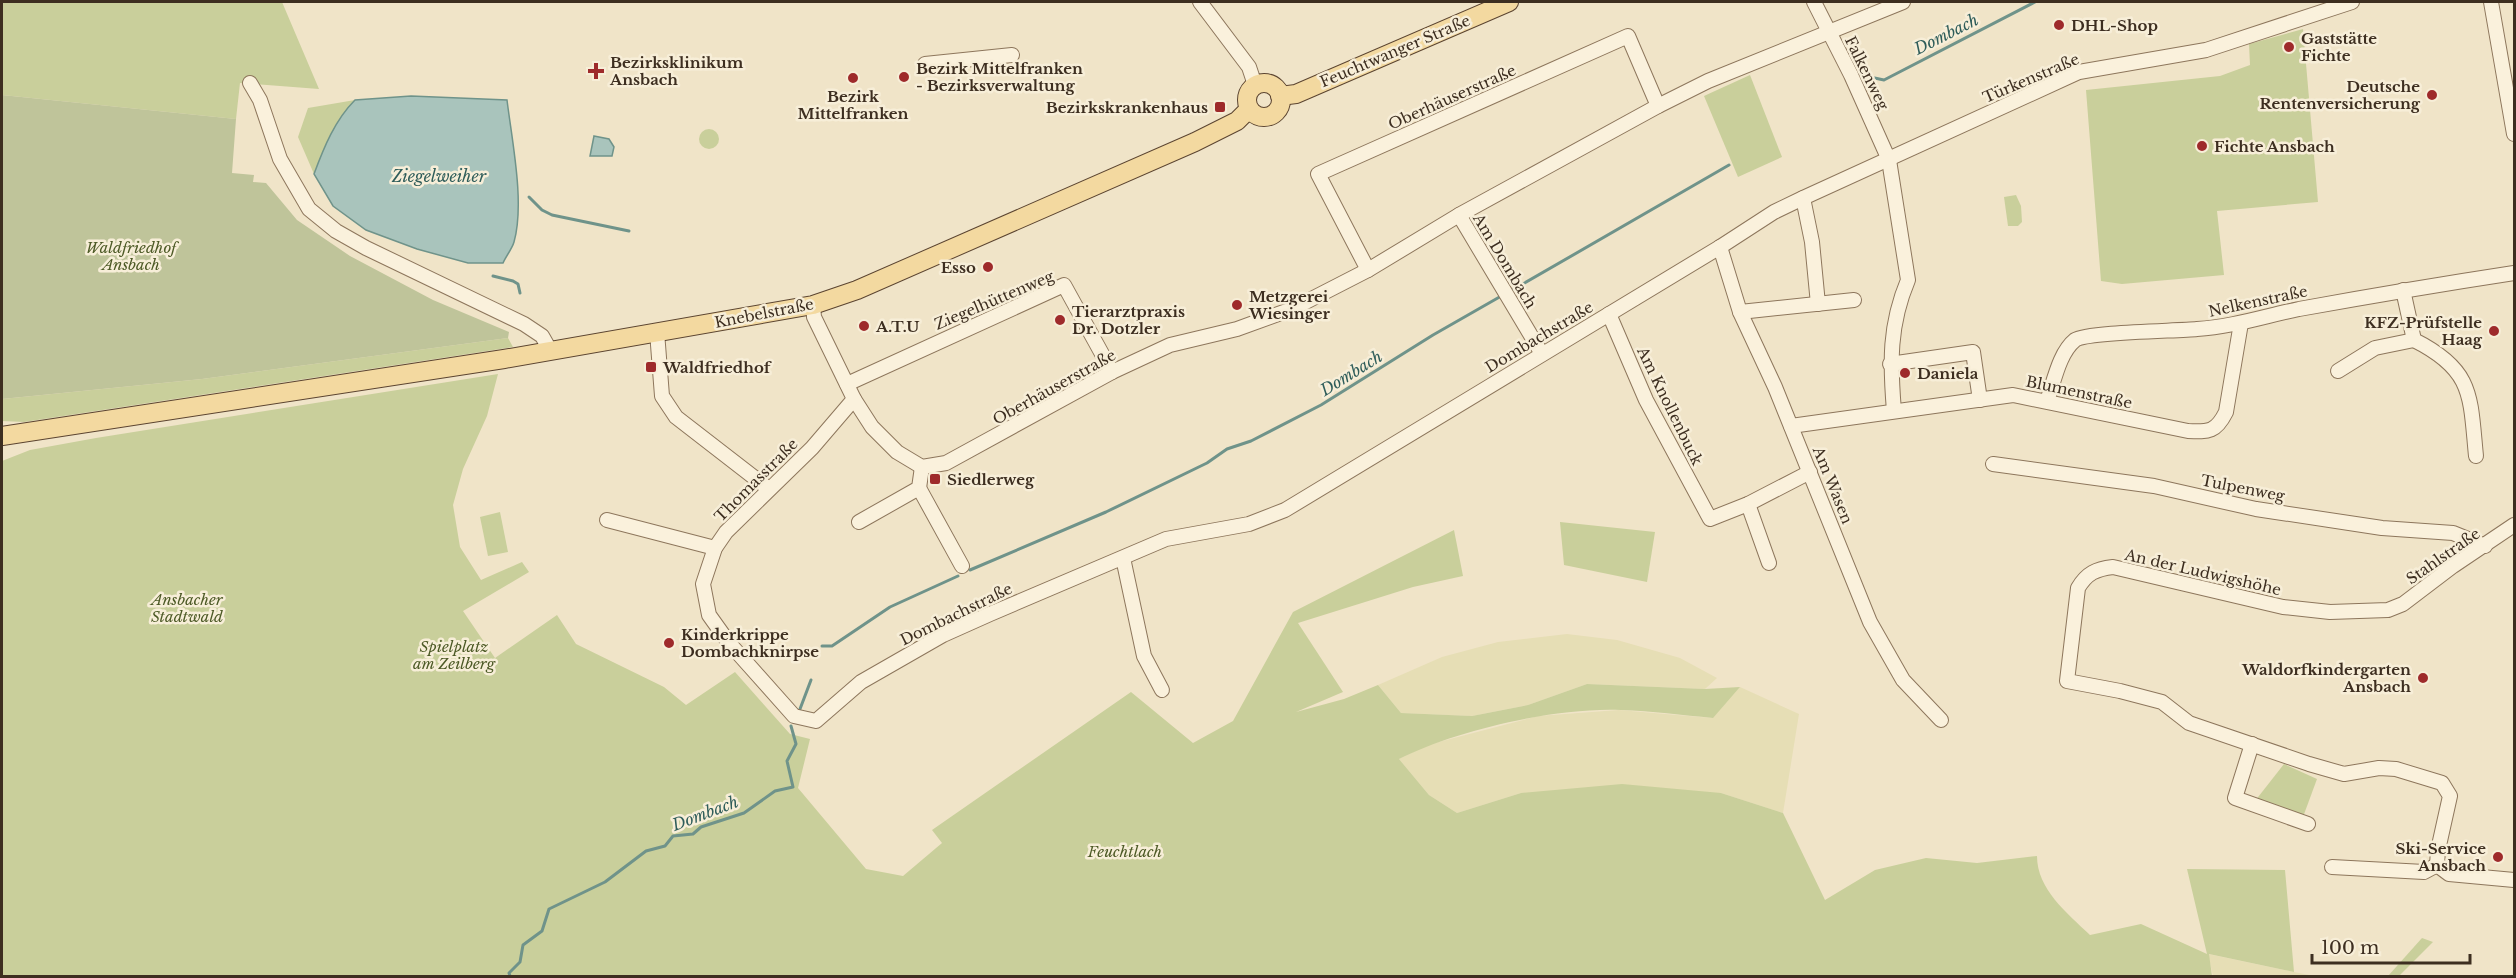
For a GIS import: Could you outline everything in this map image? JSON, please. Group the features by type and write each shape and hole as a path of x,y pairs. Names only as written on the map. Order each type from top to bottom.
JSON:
{"main road":[{"name":"Feuchtwanger Straße","path":"1280,96 1296,94 1509,2"},
{"path":"1267,83 1273,86 1280,96 1279,107 1270,115 1259,116 1250,109 1248,93 1255,85 1267,83"},
{"name":"Knebelstraße","path":"2,436 480,363 813,305 857,290 1195,142 1237,121 1250,109"}],"street":[{"path":"1200,2 1243,59 1255,85"},
{"name":"Falkenweg","path":"1814,2 1855,83 1889,160 1908,280 1894,325 1890,364 1894,411"},
{"name":"Oberhäuserstraße","path":"922,467 946,463 965,454 1112,372 1170,345 1237,329 1292,309 1368,270 1459,215 1658,106 1708,81 1903,2"},
{"name":"Türkenstraße","path":"1966,125 2079,72 2206,50 2352,2"},
{"path":"2491,2 2510,111 2514,116 2514,134"},
{"name":"Oberhäuserstraße","path":"1368,270 1318,174 1628,36 1658,106"},
{"path":"925,64 1012,55"},
{"path":"250,83 260,100 280,159 309,209 336,231 366,248 524,324 542,336 550,350"},
{"name":"Dombachstraße","path":"816,721 861,682 943,635 1166,539 1249,524 1285,510 1774,212 1966,125"},
{"path":"1803,198 1812,242 1818,304"},
{"name":"Am Dombach","path":"1459,215 1542,354"},
{"name":"Am Wasen","path":"1720,247 1740,312 1791,426 1870,622 1903,680 1941,720"},
{"name":"Nelkenstraße","path":"2047,401 2065,352 2077,339 2096,335 2213,328 2271,314 2514,273"},
{"name":"Ziegelhüttenweg","path":"847,384 1064,285 1112,372"},
{"path":"2403,290 2414,340"},
{"path":"1740,312 1854,300"},
{"path":"813,305 814,317 854,399 872,427 897,452 922,467 919,488 962,566"},
{"name":"Am Knollenbuck","path":"1609,314 1646,400 1710,519 1748,504"},
{"name":"Blumenstraße","path":"1791,426 2013,395 2188,431 2208,432 2219,425 2226,412 2241,323"},
{"path":"657,332 662,396 676,417 769,489"},
{"path":"2338,371 2375,348 2414,340 2436,351 2455,367 2469,392 2476,456"},
{"path":"1890,364 1973,352 1980,400"},
{"name":"Thomasstraße","path":"816,721 794,716 729,643 709,615 703,584 715,548 726,532 812,448 854,399"},
{"name":"Tulpenweg","path":"1993,464 2154,486 2256,509 2382,528 2453,533 2485,546"},
{"path":"1769,563 1748,504 1810,472"},
{"path":"859,522 919,488"},
{"path":"607,520 715,548"},
{"name":"Stahlstraße","path":"2388,610 2403,604 2453,566 2514,525"},
{"path":"1123,558 1143,656 1162,690"},
{"name":"An der Ludwigshöhe","path":"2252,744 2189,723 2162,702 2067,681 2078,588 2085,576 2098,569 2113,567 2283,607 2330,612 2388,610"},
{"path":"2308,824 2235,798 2252,744 2344,774 2379,768 2396,769 2442,783 2450,796 2437,865"},
{"path":"2332,867 2424,872 2437,865"},
{"path":"2437,865 2449,874 2514,879"}],"shaded area":[{"path":"1567,634 1617,640 1680,658 1717,678 1705,689 1587,684 1528,705 1472,716 1401,713 1378,685 1442,657 1498,642"},
{"path":"1740,687 1799,714 1783,813 1721,793 1521,793 1457,813 1429,795 1399,759 1427,745 1538,716 1619,710 1712,718"},
{"path":"2208,954 2294,972 2314,976 2213,976"}],"green space":[{"path":"2,2 282,2 319,89 240,83 236,119 2,95"},
{"name":"Fichte Ansbach","path":"2303,29 2318,202 2217,211 2224,275 2122,284 2101,281 2086,90 2220,76 2250,65 2249,44"},
{"path":"1750,75 1782,157 1738,177 1704,96"},
{"name":"Waldfriedhof Ansbach","path":"2,95 236,119 232,173 254,175 253,182 266,183 297,220 350,256 433,300 509,332 508,338 202,379 2,399"},
{"path":"355,100 336,125 314,174 298,137 308,108"},
{"path":"705,129 713,129 719,135 719,143 713,149 705,149 699,143 699,135"},
{"path":"2016,195 2021,206 2022,222 2018,226 2008,226 2004,197"},
{"path":"508,338 513,347 24,422 2,421 2,399 202,379"},
{"path":"498,374 487,416 463,469 453,505 460,547 481,580 522,562 529,572 463,611 495,658 557,615 576,644 664,687 686,705 735,672 790,734 810,739 798,788 866,869 903,876 942,843 932,830 1131,692 1193,743 1233,721 1293,612 1454,530 1463,576 1413,587 1298,623 1343,692 1296,712 1344,699 1378,685 1401,713 1472,716 1528,705 1587,684 1705,689 1740,687 1713,718 1621,710 1567,712 1507,722 1477,730 1422,748 1399,759 1429,795 1457,813 1521,793 1622,784 1721,793 1783,813 1825,900 1875,870 1926,858 1977,863 2037,856 2038,868 2048,890 2063,909 2090,935 2141,924 2207,954 2187,869 2285,870 2294,972 2209,954 2212,976 2,976 2,461 30,450 96,438"},
{"path":"500,512 508,552 488,556 480,517"},
{"path":"1560,522 1655,532 1647,582 1564,565"},
{"path":"2284,764 2317,779 2303,817 2255,801"},
{"path":"2422,938 2433,942 2399,976 2388,976"}],"water":[{"name":"Ziegelweiher","path":"411,96 507,100 518,191 518,209 514,242 503,263 468,263 417,249 366,230 333,206 314,174 336,125 355,100"},
{"path":"594,136 609,139 614,147 612,156 590,156"}],"waterway":[{"name":"Dombach","path":"1865,76 1884,80 2035,2"},
{"name":"Dombach","path":"1509,292 1729,165"},
{"path":"529,197 542,210 552,215 629,231"},
{"path":"493,276 518,284 520,293"},
{"name":"Dombach","path":"970,570 1106,512 1207,463 1227,449 1251,441 1321,405 1433,335 1503,295"},
{"name":"Dombach","path":"822,646 832,646 890,607 958,576"},
{"name":"Dombach","path":"800,709 811,680"},
{"name":"Dombach","path":"510,976 509,973 520,962 523,945 542,931 549,909 605,882 646,851 665,846 673,836 693,834 701,827 744,813 775,791 793,787 787,761 796,744 791,726"}],"place":[{"name":"DHL-Shop","path":"2059,25"},
{"name":"Gaststätte Fichte","path":"2289,47"},
{"name":"Bezirksklinikum Ansbach","path":"596,71"},
{"name":"Bezirk Mittelfranken - Bezirksverwaltung","path":"904,77"},
{"name":"Bezirk Mittelfranken","path":"853,78"},
{"name":"Deutsche Rentenversicherung","path":"2432,95"},
{"name":"Bezirkskrankenhaus","path":"1220,107"},
{"name":"Fichte Ansbach","path":"2202,146"},
{"name":"Esso","path":"988,267"},
{"name":"Metzgerei Wiesinger","path":"1237,305"},
{"name":"Tierarztpraxis Dr. Dotzler","path":"1060,320"},
{"name":"A.T.U","path":"864,326"},
{"name":"KFZ-Prüfstelle Haag","path":"2494,331"},
{"name":"Waldfriedhof","path":"651,367"},
{"name":"Daniela","path":"1905,373"},
{"name":"Siedlerweg","path":"935,479"},
{"name":"Kinderkrippe Dombachknirpse","path":"669,643"},
{"name":"Waldorfkindergarten Ansbach","path":"2423,678"},
{"name":"Ski-Service Ansbach","path":"2498,857"}],"park label":[{"name":"Ansbacher Stadtwald","path":"187,608"},
{"name":"Spielplatz am Zeilberg","path":"454,654"},
{"name":"Feuchtlach","path":"1125,851"}]}
